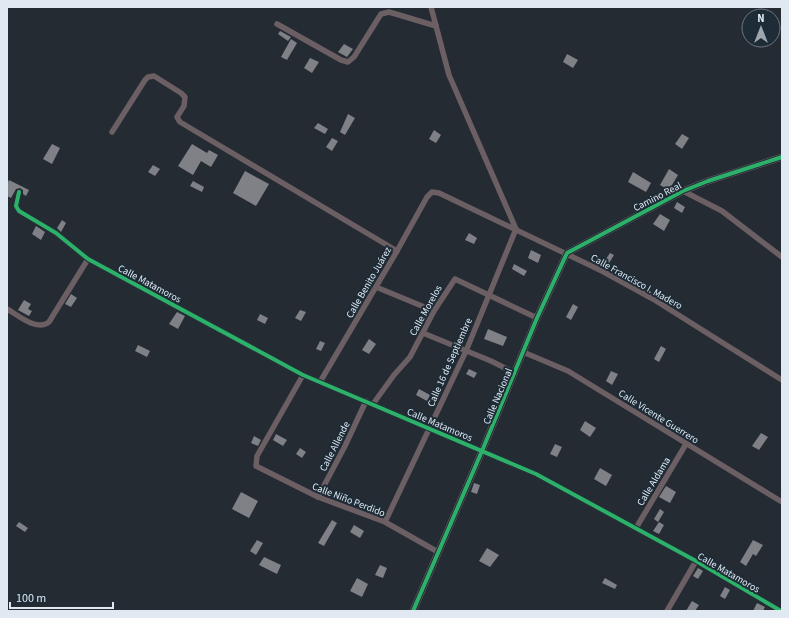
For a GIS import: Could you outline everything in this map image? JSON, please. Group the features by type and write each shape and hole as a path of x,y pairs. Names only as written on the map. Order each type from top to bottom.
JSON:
{"street":[{"path":"431,7 449,75 516,229"},
{"path":"277,24 341,60 348,62 354,57 381,14 389,12 436,26"},
{"path":"112,132 148,77 154,76 185,97 184,106 177,117 180,122 397,251"},
{"name":"Camino Real","path":"567,253 683,191 708,180 782,157"},
{"path":"683,191 722,211 782,257"},
{"name":"Calle Matamoros","path":"19,192 16,206 18,211 56,233 88,259 303,375 536,474 696,561 781,611"},
{"name":"Calle Francisco I. Madero","path":"432,192 439,193 567,253 653,299 782,380"},
{"name":"Calle Benito Juárez","path":"320,382 376,288 426,197 432,192"},
{"name":"Calle 16 de Septiembre","path":"385,522 466,351 516,229"},
{"name":"Calle Nacional","path":"413,611 515,374 537,318 567,253"},
{"path":"7,308 38,326 45,326 49,322 88,259"},
{"name":"Calle Morelos","path":"373,404 410,356 434,311 455,280 537,318"},
{"path":"376,288 434,311"},
{"path":"423,333 515,374"},
{"name":"Calle Vicente Guerrero","path":"523,352 568,371 782,502"},
{"name":"Calle Niño Perdido","path":"303,375 257,456 255,462 258,468 318,497 385,522 438,552"},
{"name":"Calle Allende","path":"318,497 345,446 366,401"},
{"name":"Calle Aldama","path":"636,528 686,444"},
{"path":"667,611 696,561"}],"building":[{"path":"280,31 291,37 288,41 278,34"},
{"path":"291,39 297,43 287,60 281,57"},
{"path":"344,44 353,49 347,57 338,52"},
{"path":"567,54 578,60 573,68 563,62"},
{"path":"310,58 319,62 312,73 304,68"},
{"path":"348,114 355,118 345,135 340,132"},
{"path":"318,123 328,129 325,134 314,128"},
{"path":"434,130 441,135 436,143 429,139"},
{"path":"682,134 689,138 682,149 675,144"},
{"path":"332,138 338,141 332,151 326,147"},
{"path":"52,144 60,148 52,164 43,159"},
{"path":"192,144 207,153 209,150 218,155 211,167 201,161 193,175 178,166"},
{"path":"153,165 160,169 155,176 148,172"},
{"path":"669,169 678,175 669,190 660,185"},
{"path":"245,171 269,184 256,206 233,193"},
{"path":"633,172 651,183 646,192 628,182"},
{"path":"9,180 29,190 26,196 20,188 16,189 11,198 7,196 7,184"},
{"path":"193,181 204,187 202,192 190,186"},
{"path":"677,202 685,207 682,213 674,208"},
{"path":"660,214 670,220 664,231 653,224"},
{"path":"62,220 66,223 61,232 57,228"},
{"path":"36,226 45,232 41,240 32,234"},
{"path":"469,233 477,238 474,244 465,240"},
{"path":"531,250 541,255 538,263 528,258"},
{"path":"610,253 614,255 606,268 601,266"},
{"path":"514,264 527,271 524,276 512,269"},
{"path":"71,294 77,298 71,307 65,304"},
{"path":"24,300 31,304 28,309 32,311 29,316 18,310"},
{"path":"573,304 578,307 571,320 566,317"},
{"path":"300,310 306,312 301,321 295,318"},
{"path":"177,312 185,316 178,329 169,324"},
{"path":"260,314 268,318 265,324 257,320"},
{"path":"488,329 507,337 503,346 484,339"},
{"path":"369,339 376,344 369,354 362,350"},
{"path":"320,341 325,343 321,351 316,349"},
{"path":"138,345 150,351 147,357 135,351"},
{"path":"661,346 666,349 659,362 654,359"},
{"path":"469,369 477,373 474,378 466,374"},
{"path":"611,371 618,374 612,385 606,381"},
{"path":"419,389 430,395 427,401 416,395"},
{"path":"585,421 596,428 590,437 580,430"},
{"path":"761,433 768,437 759,450 752,446"},
{"path":"276,434 287,440 283,446 273,440"},
{"path":"254,436 261,440 258,446 251,443"},
{"path":"555,444 562,447 557,457 550,454"},
{"path":"300,448 306,452 302,458 296,454"},
{"path":"600,468 612,475 606,486 594,479"},
{"path":"474,483 480,485 477,494 471,492"},
{"path":"666,486 676,492 670,503 659,497"},
{"path":"241,492 258,501 249,518 232,509"},
{"path":"660,509 664,512 658,522 654,519"},
{"path":"332,520 337,523 324,546 318,543"},
{"path":"19,522 28,528 25,532 16,526"},
{"path":"659,522 664,525 659,534 653,531"},
{"path":"354,525 364,531 360,538 350,532"},
{"path":"257,540 263,543 256,555 250,551"},
{"path":"753,540 763,545 756,556 753,554 746,566 740,562"},
{"path":"487,548 499,555 490,567 479,561"},
{"path":"264,557 281,565 277,574 259,565"},
{"path":"380,565 387,568 383,578 375,575"},
{"path":"698,568 703,571 698,579 693,576"},
{"path":"357,578 368,584 362,597 350,591"},
{"path":"605,578 617,585 615,589 602,583"},
{"path":"725,587 730,590 725,599 720,596"},
{"path":"692,601 699,605 695,611 686,611"},
{"path":"757,603 765,607 763,611 753,611"}],"cycle path":[{"path":"413,611 537,318 567,253 683,191 708,181 782,157"},
{"path":"19,192 16,206 19,211 56,233 88,259 303,375 536,474 696,561 781,611"}]}
